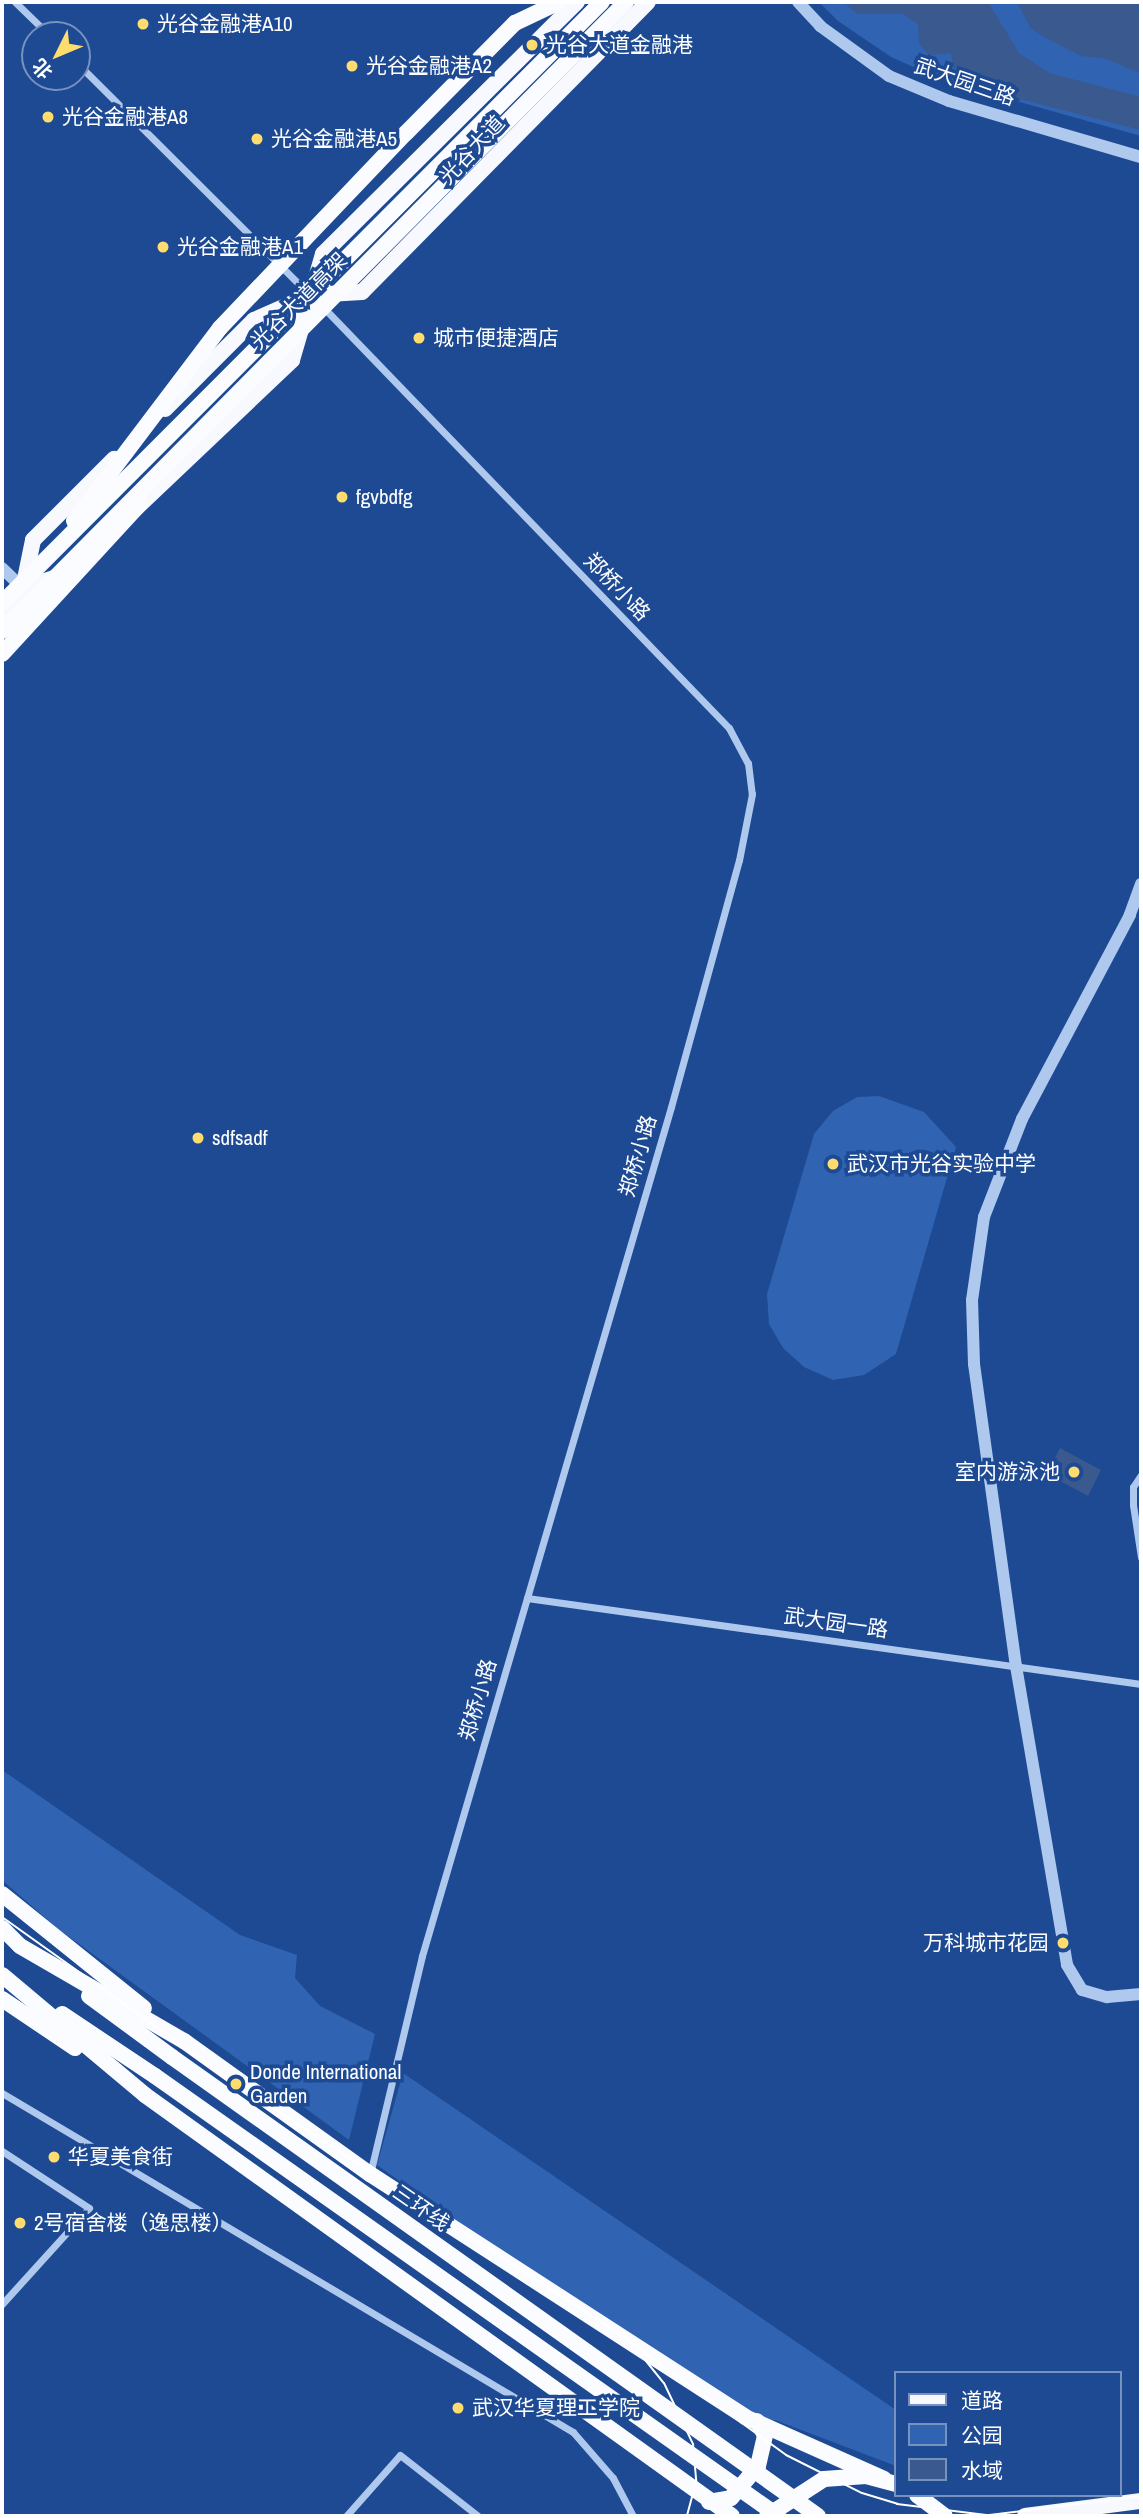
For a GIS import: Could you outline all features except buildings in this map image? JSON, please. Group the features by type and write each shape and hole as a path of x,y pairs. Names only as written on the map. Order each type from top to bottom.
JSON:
{"highway":[{"path":"56,550 100,482 220,328 515,23 559,2"},
{"name":"光谷大道高架","path":"2,603 601,2"},
{"name":"光谷大道高架","path":"2,632 626,2"},
{"path":"2,654 140,504"},
{"path":"2,1894 184,2041 370,2174 757,2421 890,2482"},
{"name":"三环线","path":"2,1931 172,2057 818,2516"},
{"path":"20,1946 184,2041"},
{"path":"2,1974 155,2076 778,2516"},
{"path":"2,1974 150,2099"},
{"path":"2,1999 150,2099 732,2516"},
{"path":"708,2499 732,2498 758,2466 765,2435 757,2421"},
{"path":"767,2516 824,2479 890,2482"},
{"path":"920,2497 946,2516"},
{"path":"708,2499 715,2516"}],"main road":[{"name":"光谷大道","path":"2,597 66,573 292,360 323,254 577,2"},
{"name":"光谷大道","path":"2,632 23,588 33,540 254,320 311,295 362,292 648,2"},
{"path":"1025,2516 1141,2501"}],"street":[{"path":"15,2 35,21"},
{"name":"武大园三路","path":"797,2 820,26 889,76 949,101 1141,157"},
{"name":"郑桥小路","path":"91,77 311,295 729,728 748,763 752,794 739,860 422,1956 370,2174"},
{"path":"2,568 23,588"},
{"path":"1141,884 1130,915 1021,1119 984,1217 972,1300 974,1364 1016,1666 1067,1965 1082,1990 1107,1997 1141,1994"},
{"path":"1141,1475 1133,1488 1132,1505 1141,1557"},
{"name":"武大园一路","path":"527,1598 1141,1684"},
{"path":"2,2093 573,2432 613,2478 633,2516"},
{"path":"2,2151 89,2208 2,2304"},
{"path":"346,2516 400,2455 478,2516"}],"green space":[{"path":"819,2 1141,2 1141,136 945,81 891,57 838,21"},
{"path":"879,1096 924,1112 956,1147 896,1354 864,1375 833,1380 804,1367 783,1348 769,1324 767,1294 814,1134 833,1111 857,1097"},
{"path":"2,1770 240,1935 297,1955 295,1978 320,2006 375,2034 349,2140 57,1928 2,1880"},
{"path":"403,2073 894,2409 894,2465 775,2420 745,2425 377,2165"}],"water":[{"path":"843,2 988,2 1019,53 1049,73 1141,97 1141,130 989,91 953,67 951,53 929,55 919,44 918,24 903,14 858,14"},
{"path":"1017,2 1141,2 1141,74 1107,59 1081,56 1048,39 1031,29"},
{"name":"室内游泳池","path":"1060,1448 1101,1470 1088,1496 1047,1474"}],"tram line":[{"path":"2,1917 236,2084 619,2334 786,2455 862,2493 897,2504 986,2515"},
{"path":"646,2361 664,2383 693,2444 696,2482 687,2516"},
{"path":"981,2516 1141,2496"}],"place":[{"name":"光谷金融港A10","path":"143,24"},
{"name":"光谷大道金融港","path":"532,45"},
{"name":"光谷金融港A2","path":"352,66"},
{"name":"光谷金融港A8","path":"48,117"},
{"name":"光谷金融港A5","path":"257,139"},
{"name":"光谷金融港A1","path":"163,247"},
{"name":"城市便捷酒店","path":"419,338"},
{"name":"fgvbdfg","path":"342,497"},
{"name":"sdfsadf","path":"198,1138"},
{"name":"武汉市光谷实验中学","path":"833,1164"},
{"name":"室内游泳池","path":"1074,1472"},
{"name":"万科城市花园","path":"1063,1943"},
{"name":"Donde International Garden","path":"236,2084"},
{"name":"华夏美食街","path":"54,2157"},
{"name":"2号宿舍楼（逸思楼）","path":"20,2223"},
{"name":"武汉华夏理工学院","path":"458,2408"}]}
